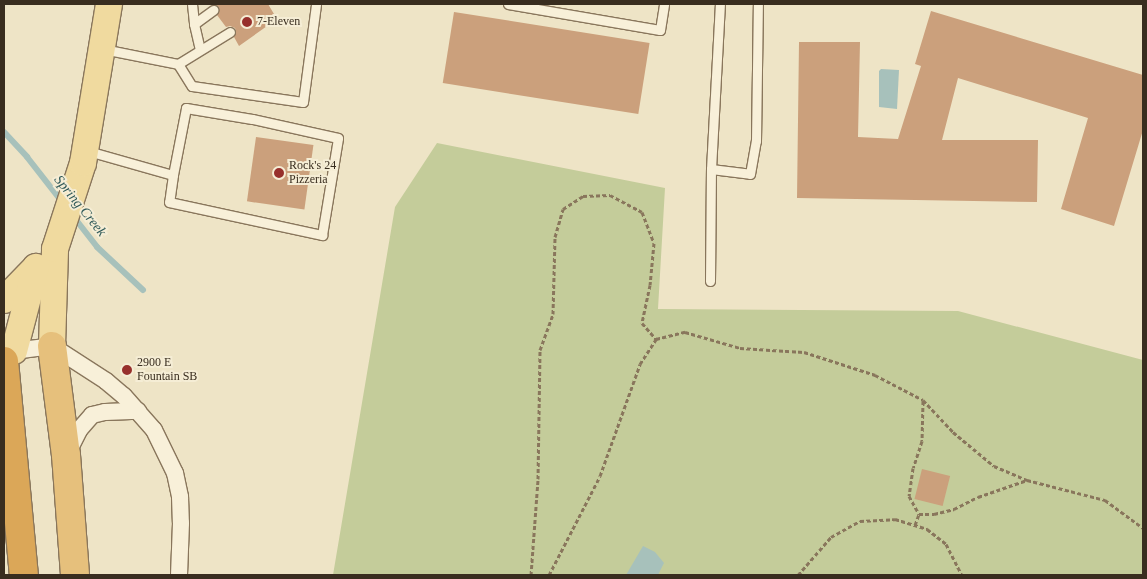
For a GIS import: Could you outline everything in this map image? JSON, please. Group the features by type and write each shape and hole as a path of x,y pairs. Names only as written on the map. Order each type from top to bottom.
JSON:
{"highway":[{"path":"52,346 66,455 75,575"},
{"path":"7,355 24,575"}],"main road":[{"path":"52,346 55,248 84,156 109,4"},
{"path":"4,300 55,248"},
{"path":"7,355 36,267"}],"street":[{"path":"7,355 52,346 106,381 138,411 154,430 176,473 181,523 178,575"},
{"path":"66,455 79,430 92,415 105,412 138,411"}],"lane":[{"path":"192,4 200,50"},
{"path":"178,64 192,86 303,102 316,4"},
{"path":"508,4 660,30 664,4"},
{"path":"710,281 711,168 720,4"},
{"path":"711,168 750,174 756,141 758,4"},
{"path":"194,24 212,10"},
{"path":"102,49 178,64 230,32"},
{"path":"186,108 252,119 338,138 322,235 169,202 173,175 186,108"},
{"path":"84,156 173,175"}],"path":[{"path":"531,575 538,479 540,350 554,314 555,237 562,209 583,196 610,195 642,212 654,243 650,285 642,323 656,339"},
{"path":"549,575 600,476 640,364 656,339 685,332 740,348 804,352 875,375 923,400 953,432 994,466 1027,480 1105,500 1143,528"},
{"path":"915,525 919,514 909,496 913,468 922,441 923,400"},
{"path":"919,514 934,514 954,509 978,497 1027,480"},
{"path":"798,575 831,538 860,521 895,519 926,529 946,544 962,575"}],"green space":[{"path":"437,143 665,188 658,309 958,311 1143,360 1143,575 333,575 395,207"}],"water":[{"path":"881,69 899,70 897,109 879,107 879,71"},
{"path":"643,546 655,552 664,563 658,575 626,575"}],"building":[{"name":"7-Eleven","path":"208,4 268,4 277,19 239,46 234,37 235,28 226,27 217,15 218,6"},
{"path":"931,11 1143,75 1143,130 1114,226 1061,209 1088,118 958,78 942,140 1038,140 1037,202 797,198 799,42 860,42 858,137 898,139 921,66 915,64"},
{"path":"454,12 650,43 638,114 443,83"},
{"name":"Rock's 24 Pizzeria","path":"256,137 313,145 304,209 247,201"},
{"path":"922,469 950,476 943,506 915,499"}],"waterway":[{"name":"Spring Creek","path":"4,132 27,157 63,203"},
{"name":"Spring Creek","path":"73,216 97,247 143,290"}],"place":[{"name":"7-Eleven","path":"247,22"},
{"name":"Rock's 24 Pizzeria","path":"279,173"},
{"name":"2900 E Fountain SB","path":"127,370"}]}
